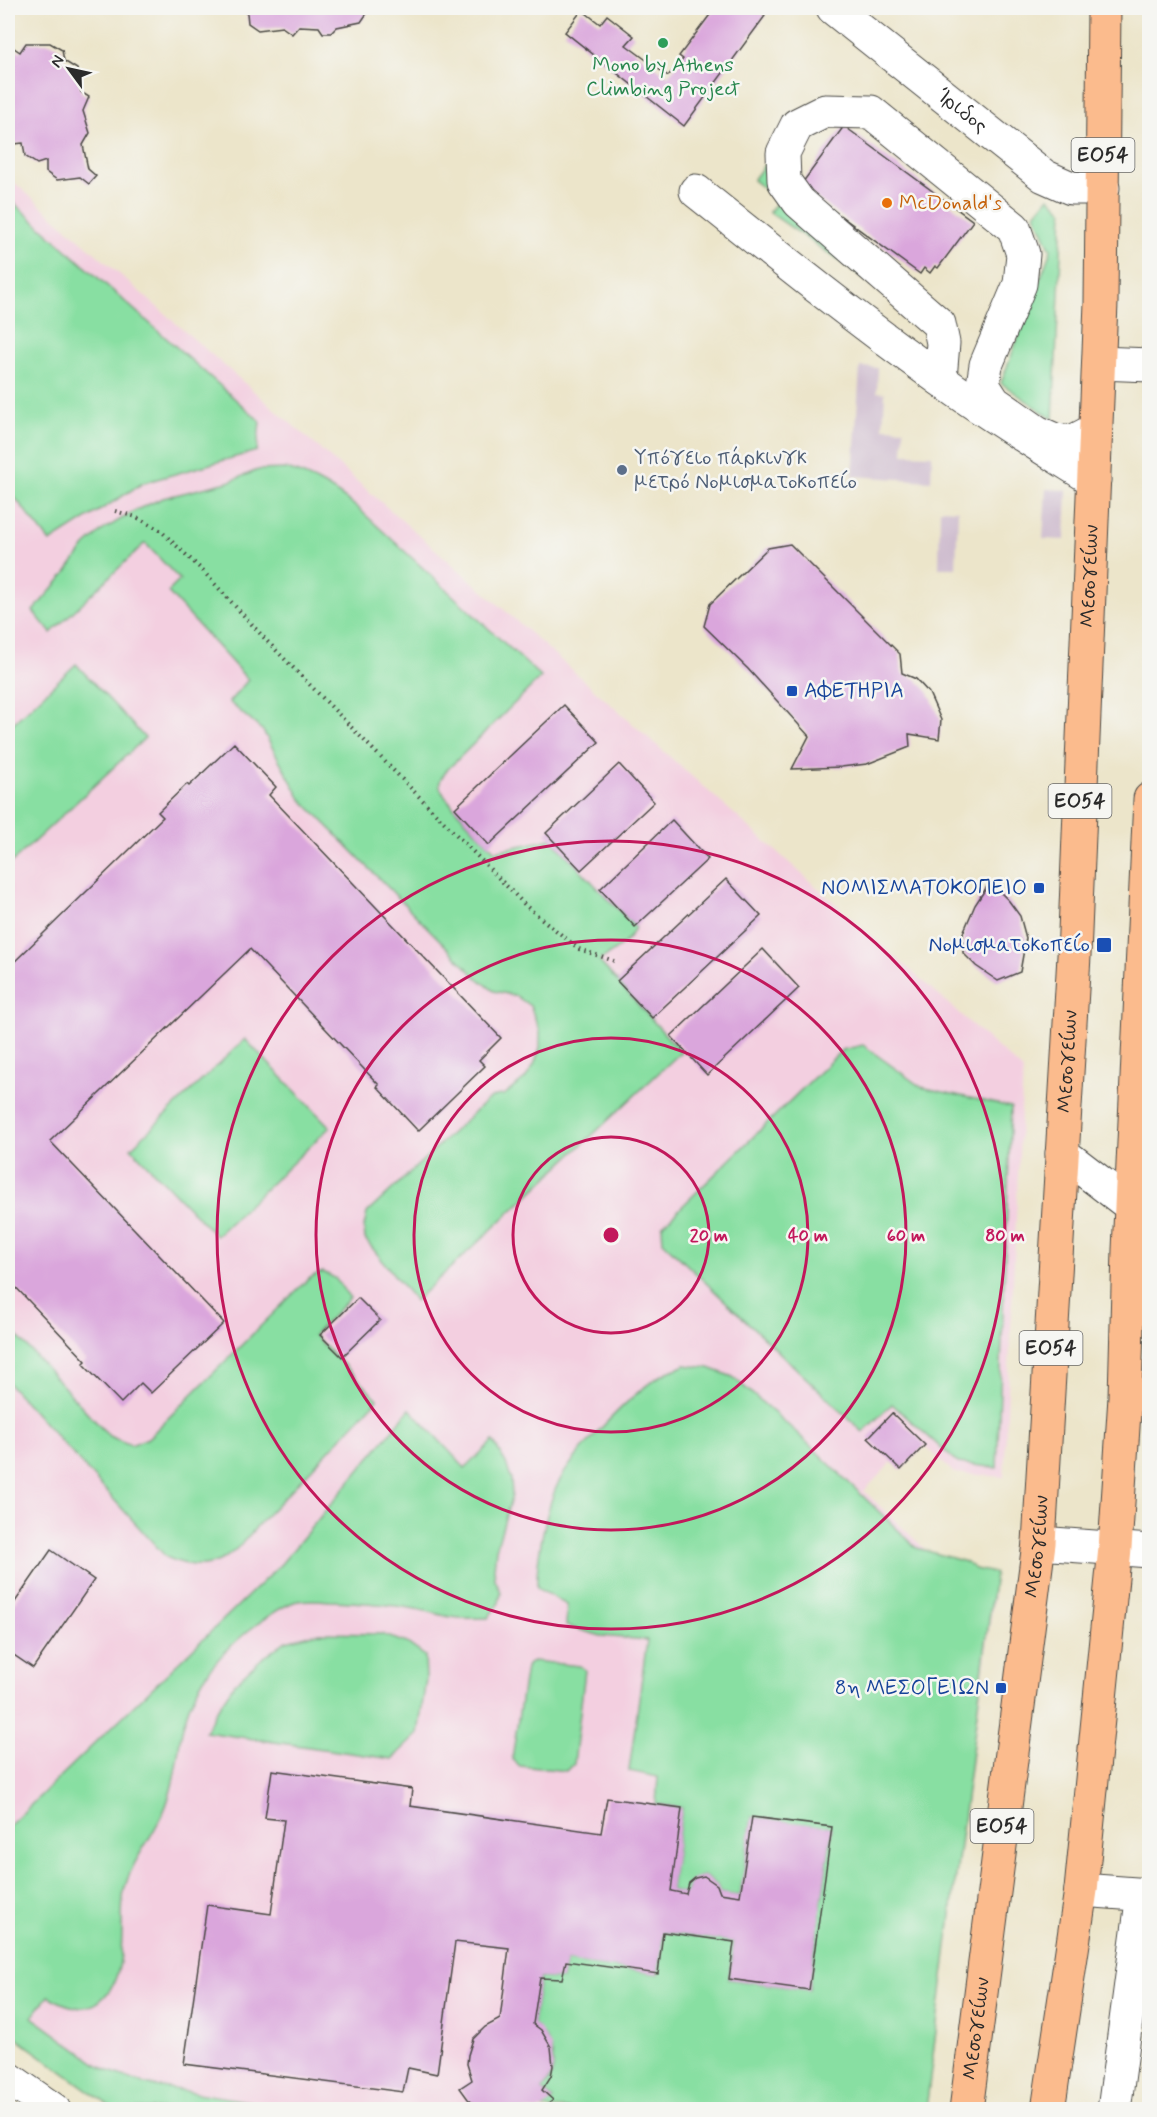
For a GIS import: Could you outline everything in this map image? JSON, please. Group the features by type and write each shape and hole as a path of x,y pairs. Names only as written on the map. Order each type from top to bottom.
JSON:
{"main road":[{"name":"Μεσογείων","path":"966,2109 1039,1543 1074,956 1099,363 1104,8"},
{"path":"1048,2109 1081,1890 1115,1548 1141,1192 1149,799"}],"street":[{"name":"Ίριδος","path":"833,8 1044,176 1071,188 1103,188"},
{"path":"940,380 943,343 939,324 799,202 784,181 783,153 797,125 825,111 871,112 1014,228 1023,254 1020,284 986,365 983,385 994,402 1037,432 1055,440 1071,442 1095,430"},
{"path":"696,190 830,297 940,380 1094,480"},
{"path":"1099,363 1149,364"},
{"path":"1062,1153 1141,1192"},
{"path":"1039,1543 1149,1551"},
{"path":"1081,1890 1146,1895 1113,2109"},
{"path":"8,2078 54,2109"}],"path":[{"path":"114,511 136,517 160,530 177,546 526,906 579,949 614,961"}],"shaded area":[{"path":"8,177 475,584 1023,1070 1004,1477 954,1473 925,1446 901,1470 892,1462 864,1491 968,1590 994,1593 926,2109 114,2109 8,2032"},
{"path":"860,367 878,368 877,392 885,393 883,428 904,429 903,454 932,455 931,481 853,476"},
{"path":"1046,489 1067,490 1065,540 1043,539"},
{"path":"940,509 958,510 956,568 939,568"}],"green space":[{"path":"777,148 775,165 933,326 769,212 779,200 753,180"},
{"path":"1049,197 1063,211 1053,419 1001,383 1051,250 1035,214"},
{"path":"8,198 260,421 257,451 143,483 50,542 8,489"},
{"path":"286,469 325,485 359,509 541,677 447,770 440,787 456,810 495,851 551,839 635,927 625,942 599,961 681,1052 415,1301 365,1239 364,1227 367,1213 486,1101 495,1096 504,1095 525,1079 534,1065 540,1048 540,1031 530,1006 516,996 494,991 476,977 301,799 263,731 229,702 248,680 168,592 180,580 145,543 51,633 33,611 66,573 85,546 103,530 136,510 163,498 228,482 258,470"},
{"path":"76,664 145,738 8,866 8,728"},
{"path":"245,1039 330,1127 216,1236 131,1148"},
{"path":"863,1045 921,1087 1011,1107 997,1468 958,1463 892,1404 863,1432 663,1242 662,1226 842,1050"},
{"path":"323,1272 335,1278 350,1298 314,1335 378,1399 238,1547 219,1561 206,1565 192,1565 166,1557 8,1383 8,1326 109,1436 131,1445 148,1438 307,1280"},
{"path":"685,1365 709,1368 733,1377 796,1432 917,1548 966,1562 975,1569 995,1573 926,2109 542,2109 553,2100 542,2090 552,2073 553,2064 546,2038 533,2024 540,1978 562,1979 566,1961 658,1974 663,1932 734,1942 729,1979 809,1990 832,1828 752,1817 740,1896 720,1893 717,1885 704,1876 692,1881 686,1894 671,1891 682,1808 656,1804 658,1777 629,1771 647,1640 601,1636 566,1626 567,1605 537,1588 538,1565 545,1525 551,1500 562,1477 586,1445 633,1397 660,1376"},
{"path":"410,1409 465,1468 493,1441 506,1463 511,1479 512,1495 496,1549 494,1569 495,1579 501,1592 499,1603 488,1618 469,1618 384,1605 317,1600 298,1601 270,1615 235,1642 213,1666 189,1707 166,1806 127,1880 122,1904 122,1945 118,1972 113,1985 105,1996 92,2006 70,2006 48,1996 32,2017 104,2069 144,2084 292,2109 114,2109 8,2032 8,1827 281,1564"},
{"path":"318,1633 381,1634 407,1643 425,1656 426,1679 418,1734 392,1759 205,1732 234,1684 260,1660 286,1641"},
{"path":"533,1661 580,1666 585,1670 574,1764 567,1771 520,1766 512,1759 526,1667"}],"building":[{"path":"237,8 370,9 361,22 337,27 331,33 323,33 319,27 299,26 292,34 282,27 258,30 248,23 247,13"},
{"path":"715,8 754,8 765,16 684,126 565,32 582,10 600,24 607,15 634,36 626,45 668,76 683,59 679,56"},
{"path":"26,43 50,43 62,50 64,61 77,69 81,92 89,97 83,111 90,133 83,145 88,169 96,176 89,184 80,177 57,180 46,172 46,161 37,164 25,156 23,143 14,144 8,139 8,44 20,52"},
{"name":"McDonald's","path":"844,126 973,221 938,268 935,266 930,273 924,268 920,274 800,186"},
{"path":"790,544 900,654 902,673 916,679 929,693 941,720 939,739 909,734 910,747 867,764 792,769 809,736 748,669 704,626 710,604 768,548"},
{"path":"564,705 599,742 489,845 455,808"},
{"path":"234,743 276,787 269,795 501,1038 479,1060 485,1066 418,1131 377,1087 379,1085 250,949 50,1141 224,1323 151,1393 141,1383 121,1403 83,1364 86,1361 8,1279 8,968 163,817 158,812"},
{"path":"619,764 654,802 581,870 546,833"},
{"path":"672,820 708,859 635,927 600,889"},
{"path":"726,879 761,916 652,1018 617,981"},
{"path":"990,882 1020,916 1026,938 1020,972 998,981 976,966 963,953 963,933 975,905"},
{"path":"763,949 799,988 707,1075 671,1036"},
{"path":"358,1298 380,1320 342,1357 320,1335"},
{"path":"892,1413 925,1445 901,1470 868,1438"},
{"path":"51,1550 94,1580 33,1668 8,1651 8,1612"},
{"path":"272,1770 412,1789 410,1806 601,1833 607,1798 682,1808 671,1891 686,1894 689,1883 695,1878 704,1876 717,1885 720,1893 740,1896 752,1817 832,1827 809,1990 729,1979 734,1942 663,1932 658,1974 566,1961 562,1979 540,1978 533,2024 541,2030 551,2047 553,2066 551,2076 542,2090 553,2100 542,2110 481,2110 468,2099 460,2088 472,2080 467,2064 473,2039 485,2027 500,2019 509,1948 455,1942 437,2074 408,2068 403,2092 184,2064 207,1905 271,1914 284,1820 265,1818"}],"place":[{"name":"Mono by Athens Climbing Project","path":"663,43"},
{"name":"McDonald's","path":"887,203"},
{"name":"Υπόγειο πάρκινγκ μετρό Νομισματοκοπείο","path":"622,470"},
{"name":"ΑΦΕΤΗΡΙΑ","path":"792,691"},
{"name":"ΝΟΜΙΣΜΑΤΟΚΟΠΕΙΟ","path":"1039,888"},
{"name":"Νομισματοκοπείο","path":"1104,945"},
{"name":"8η ΜΕΣΟΓΕΙΩΝ","path":"1001,1688"}]}
